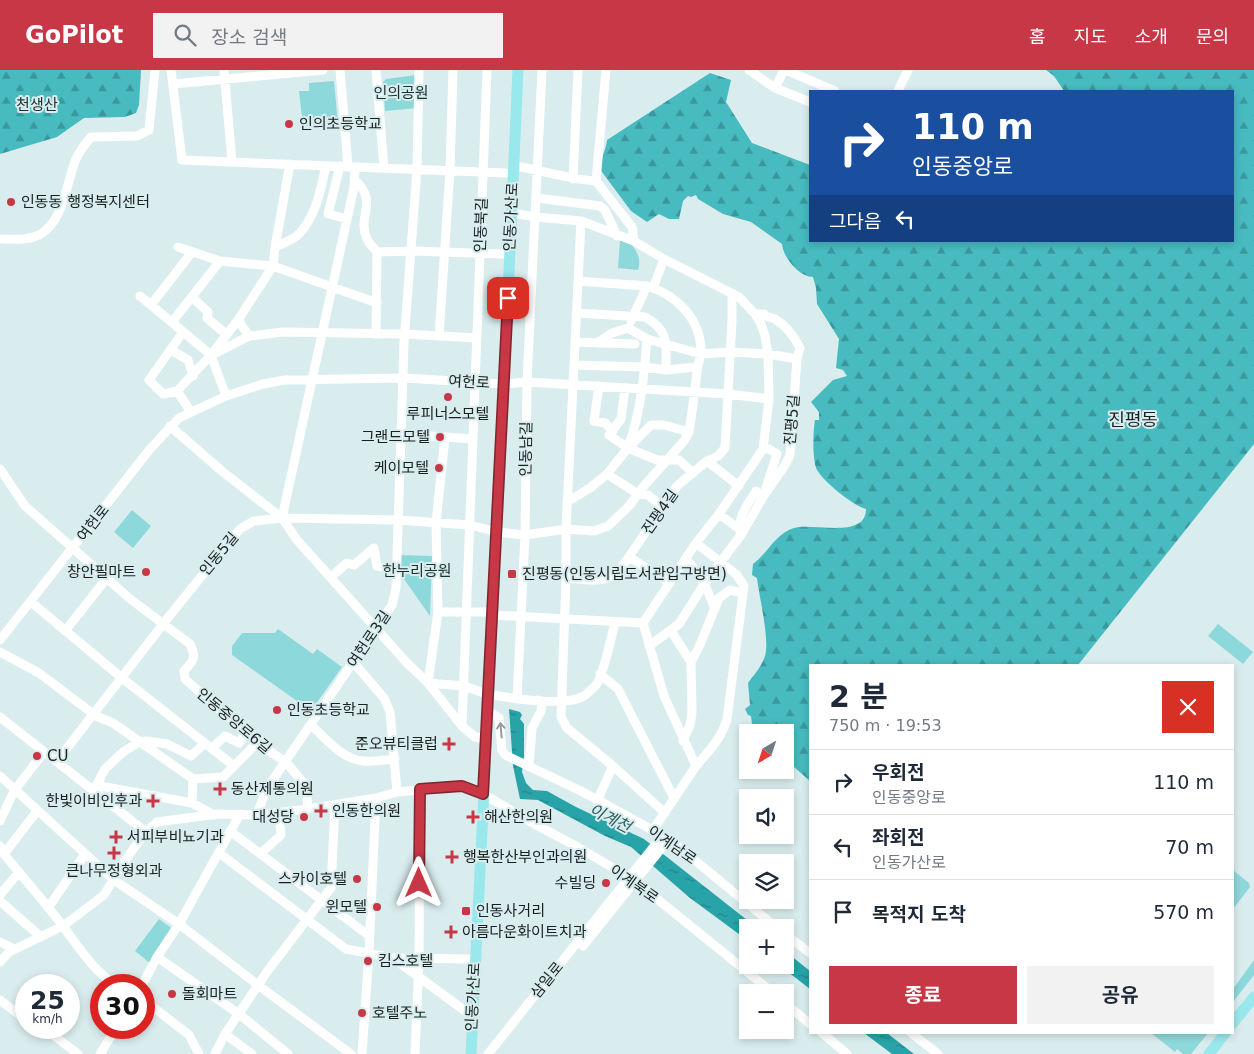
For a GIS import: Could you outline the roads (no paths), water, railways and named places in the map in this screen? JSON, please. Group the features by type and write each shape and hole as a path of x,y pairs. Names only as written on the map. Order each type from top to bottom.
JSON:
{"main road":[{"name":"인동가산로","path":"471,1054 482,738 494,532 510,169 511,70"},
{"name":"인동가산로","path":"506,259 512,213 510,169 518,70"},
{"name":"인동가산로","path":"466,1054 470,959 487,710 486,694"},
{"path":"1234,1022 1254,997"},
{"path":"1209,1054 1224,1034"}],"street":[{"path":"0,240 30,238 48,228 61,207 77,156 91,137 137,136 149,130 155,70"},
{"path":"172,70 182,160 483,172 510,169 538,169 573,179 596,181"},
{"path":"173,84 224,74 323,70"},
{"path":"340,70 348,166 354,179 363,187 367,200 364,225 367,240 378,252 376,334"},
{"path":"376,70 384,168"},
{"path":"404,378 405,334 417,169 419,70"},
{"path":"439,336 450,170 453,70"},
{"name":"인동북길","path":"462,726 468,612 487,70"},
{"name":"인동남길","path":"517,700 525,535 528,382 542,70"},
{"path":"573,179 578,70"},
{"path":"606,70 596,181 632,227 634,241"},
{"path":"749,70 775,88 809,102"},
{"path":"775,88 785,70 833,90"},
{"path":"898,90 906,71"},
{"path":"224,74 232,162"},
{"path":"183,332 149,380 163,394 177,391 193,376 238,320 273,266 290,164"},
{"path":"275,247 298,236 306,224 318,200 326,166"},
{"path":"347,219 328,214 348,166"},
{"path":"282,518 354,179"},
{"path":"536,198 600,206 605,210 617,236"},
{"path":"512,213 581,222 634,241 664,259 739,297 755,314 766,336 769,399 763,449 643,623 664,696 696,766"},
{"path":"581,222 567,502 565,618 560,717 563,722 665,813"},
{"path":"178,247 220,261 273,266 377,303"},
{"path":"151,305 192,252"},
{"path":"378,252 480,253 506,259"},
{"path":"597,342 612,333 628,328 664,259"},
{"path":"172,322 220,261"},
{"path":"567,502 590,488 607,474 651,424 688,432 697,367 701,354 696,326 685,308 678,302 650,287 578,281"},
{"name":"진평4길","path":"566,578 602,580 613,577 630,557 677,486 707,461 718,456 724,448 732,293"},
{"path":"140,296 211,355 226,396"},
{"path":"192,297 208,312 207,318 227,335"},
{"path":"576,313 645,317 658,325 662,330 666,344 666,370"},
{"name":"진평5길","path":"649,646 679,624 790,456 797,359 800,348 793,334 774,318 766,317 764,314 755,314"},
{"path":"238,320 249,336"},
{"path":"628,328 647,339 701,354 730,352 768,354 797,359"},
{"path":"211,355 249,336 283,332 405,334 477,338"},
{"path":"628,448 643,389 647,339"},
{"path":"575,342 635,344"},
{"path":"171,350 188,360 193,376"},
{"path":"574,365 645,367 666,370 697,367"},
{"name":"여헌로","path":"0,640 170,426 179,418 226,396 263,384 285,380 404,378 475,383 528,382 599,386 728,394 769,399"},
{"name":"여헌로3길","path":"257,815 262,798 392,605 396,588 404,378"},
{"path":"599,386 594,421 605,423 611,433 628,448 657,460 679,460 693,473"},
{"path":"611,433 621,419 625,388"},
{"path":"177,391 191,412"},
{"path":"170,426 223,472 282,518 298,540 406,662 428,683 462,726 475,737 482,738"},
{"name":"인동5길","path":"57,761 240,530 254,521 282,518 398,520 470,525 494,532 525,535 566,529 594,531 608,526 629,506 668,460 688,432"},
{"path":"401,434 473,439"},
{"path":"428,683 438,612 436,523 445,438"},
{"path":"763,449 769,449 777,454 763,497"},
{"path":"707,461 739,486"},
{"name":"인동중앙로6길","path":"0,469 25,506 129,598 190,644 195,652 194,658 184,672 185,679 224,714 248,729 257,743 286,762 306,786 308,809"},
{"path":"607,474 638,494 648,495 663,507"},
{"path":"719,514 740,532"},
{"path":"653,830 696,766 717,740 725,728 728,719 744,586 741,579 696,544"},
{"path":"331,577 347,563 354,564 374,548 377,566 396,569"},
{"path":"630,557 670,583"},
{"path":"686,559 697,570 705,583 715,609"},
{"path":"65,630 107,578"},
{"path":"683,741 690,725 692,713 691,662 719,598 730,590 743,592"},
{"path":"31,602 122,678 234,766"},
{"path":"438,612 490,613 520,617 643,623"},
{"path":"428,683 464,686 486,694 517,700 562,701 584,696 597,684 615,622"},
{"path":"671,631 691,662"},
{"path":"0,652 39,673 94,715 113,723 193,779 222,777 257,743"},
{"path":"353,662 387,705 390,712 397,792"},
{"path":"600,674 618,689 674,798"},
{"path":"529,766 532,728 541,711 542,702 538,700"},
{"name":"이계남로","path":"487,710 499,718 502,750 505,755 666,837 766,919"},
{"path":"0,718 94,789 146,832 124,862 104,895 63,926 14,949 7,953 0,962"},
{"path":"311,725 353,760 370,762 395,759"},
{"path":"94,789 105,769 123,752 139,742 168,744 190,756 225,736 239,743 248,729"},
{"path":"0,821 14,791 44,752"},
{"path":"597,801 613,766"},
{"path":"1,778 114,880 179,924 351,1054"},
{"path":"192,803 193,779"},
{"path":"94,789 100,786 192,803 214,815"},
{"name":"이계북로","path":"146,832 157,822 214,815 257,815 308,809 376,798 397,792 462,786 481,792 632,880 762,984"},
{"path":"415,1054 419,958 420,789"},
{"path":"362,1054 376,798"},
{"path":"215,1054 225,1034 258,985 331,888 335,805"},
{"path":"37,811 2,850 63,926 71,939 101,974"},
{"path":"260,854 281,835 279,812"},
{"path":"148,974 179,924 240,814"},
{"path":"230,831 368,935"},
{"name":"삼일로","path":"495,1054 666,837"},
{"name":"인동가산로","path":"219,853 346,948 392,958 470,959"},
{"path":"48,908 85,854"},
{"path":"0,895 19,872"},
{"name":"삼일로","path":"488,1054 632,880"},
{"path":"0,901 41,937"},
{"path":"794,941 809,952"},
{"path":"0,942 14,949"},
{"path":"157,957 239,1014 288,1054"},
{"name":"인동가산로","path":"392,958 468,1013"},
{"path":"0,994 15,1006"},
{"path":"0,1012 3,1002 15,1011"},
{"path":"155,1009 189,1035 199,1054"},
{"path":"794,1011 809,1023"},
{"path":"225,1034 252,1054"},
{"path":"823,1034 847,1054"},
{"path":"913,1034 938,1054"},
{"path":"50,1039 70,1054"},
{"path":"58,1039 78,1054"},
{"path":"100,1054 109,1039"}],"water":[{"name":"이계천","path":"509,709 520,712 522,715 520,719 524,724 524,755 522,772 526,783 533,790 547,791 644,839 746,919 739,919 739,934 690,898 631,847 605,836 538,800 520,799 513,766"},
{"path":"794,958 809,970 809,988 791,974 794,974"},
{"path":"865,1034 888,1034 914,1054 892,1054"}],"place":[{"name":"인의초등학교","path":"289,124"},
{"name":"인동동 행정복지센터","path":"11,202"},
{"name":"루피너스모텔","path":"448,397"},
{"name":"그랜드모텔","path":"440,437"},
{"name":"케이모텔","path":"439,468"},
{"name":"창안필마트","path":"146,572"},
{"name":"진평동(인동시립도서관입구방면)","path":"512,574"},
{"name":"인동초등학교","path":"277,710"},
{"name":"준오뷰티클럽","path":"449,744"},
{"name":"CU","path":"37,756"},
{"name":"동산제통의원","path":"220,789"},
{"name":"한빛이비인후과","path":"153,801"},
{"name":"인동한의원","path":"321,811"},
{"name":"대성당","path":"304,817"},
{"name":"해산한의원","path":"473,817"},
{"name":"서피부비뇨기과","path":"116,837"},
{"name":"큰나무정형외과","path":"114,853"},
{"name":"행복한산부인과의원","path":"452,857"},
{"name":"스카이호텔","path":"357,879"},
{"name":"수빌딩","path":"606,883"},
{"name":"윈모텔","path":"377,907"},
{"name":"인동사거리","path":"466,911"},
{"name":"아름다운화이트치과","path":"451,932"},
{"name":"킴스호텔","path":"368,961"},
{"name":"돌회마트","path":"172,994"},
{"name":"호텔주노","path":"362,1013"}],"district":[{"name":"진평동","path":"1133,419"}],"park label":[{"name":"인의공원","path":"401,93"},
{"name":"천생산","path":"37,105"},
{"name":"한누리공원","path":"417,571"}]}
